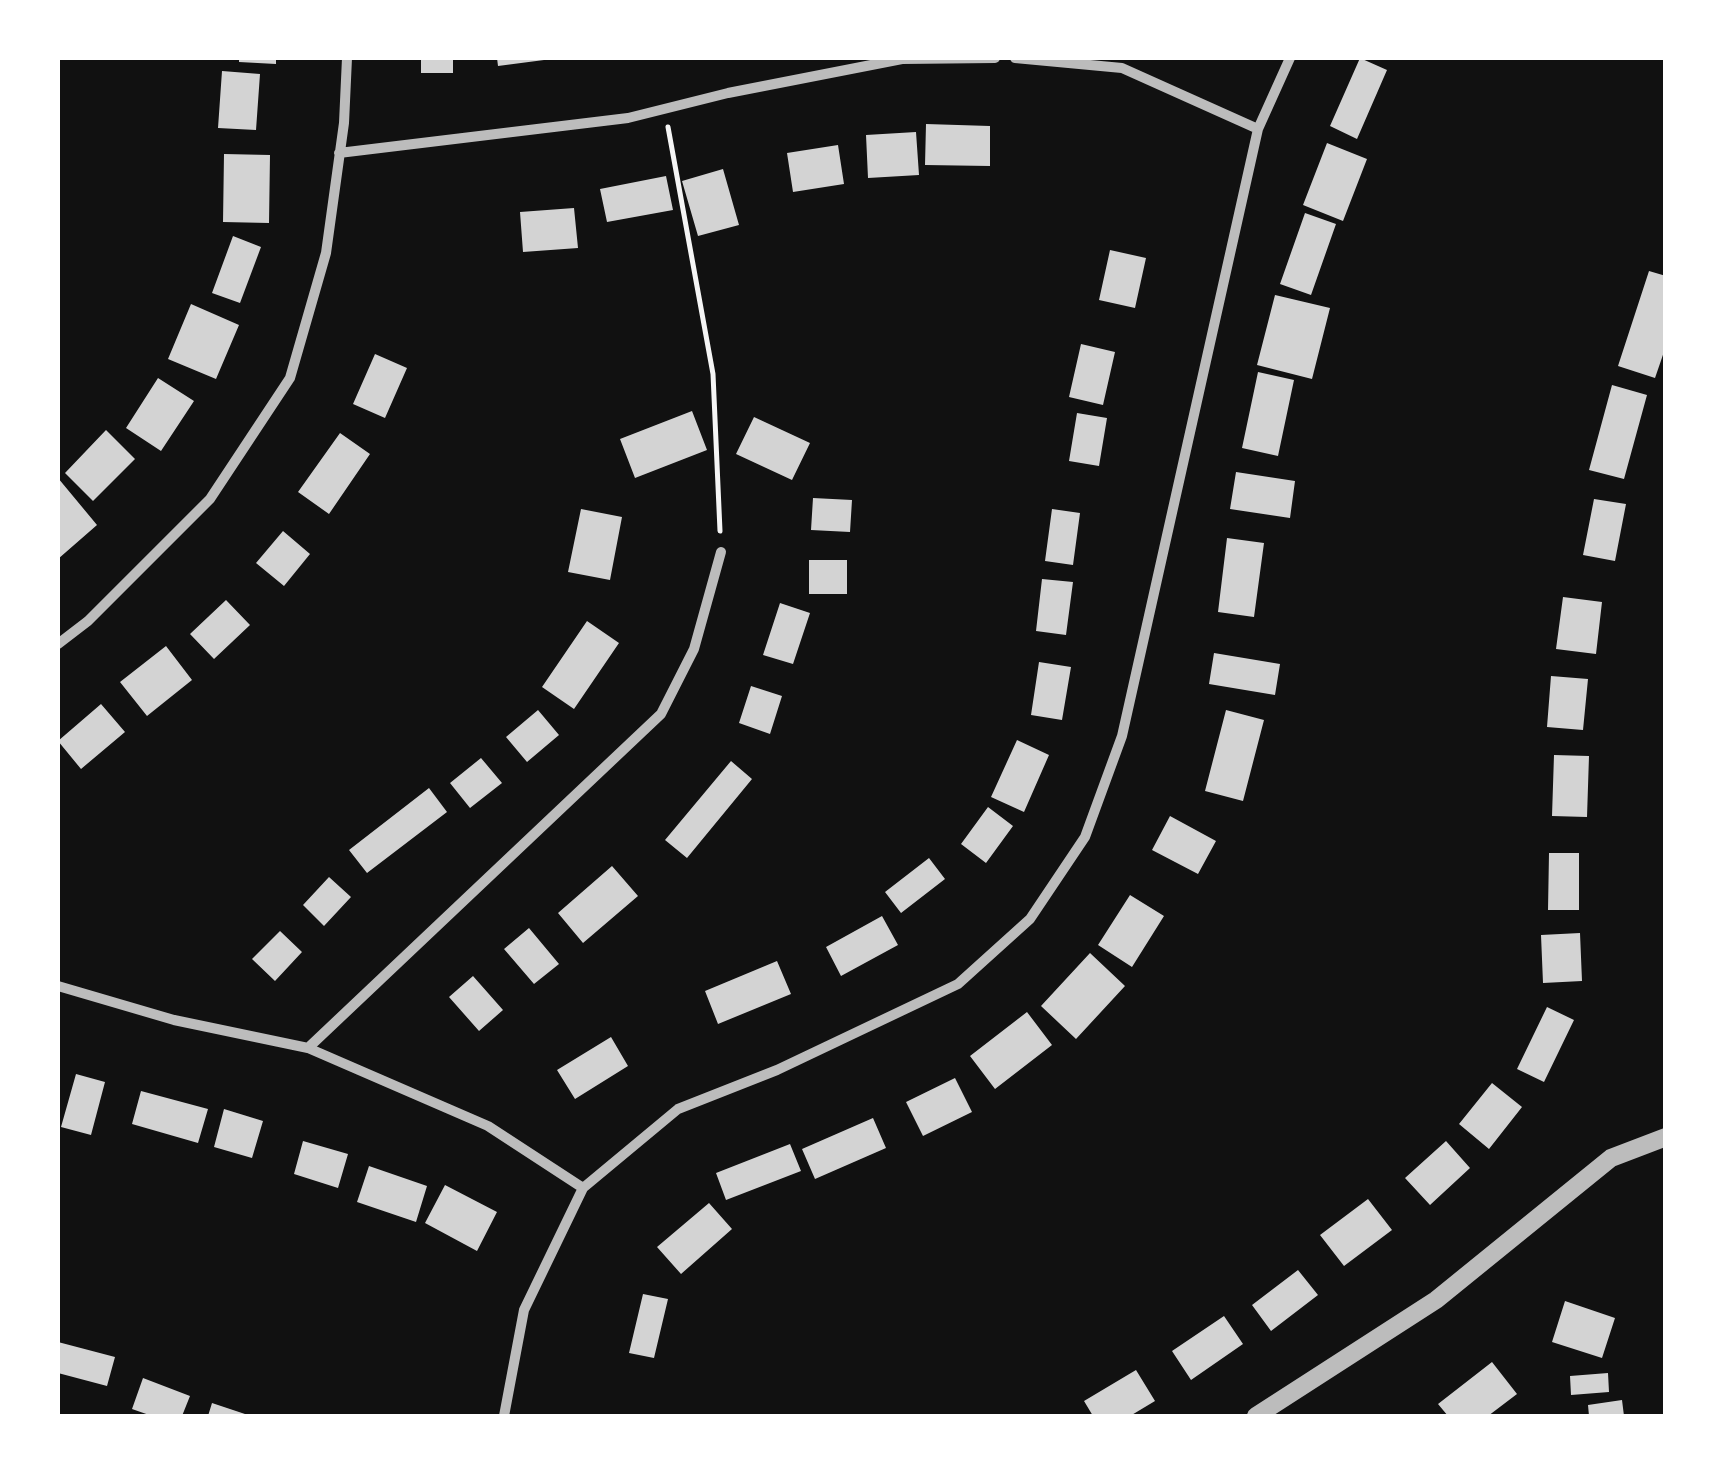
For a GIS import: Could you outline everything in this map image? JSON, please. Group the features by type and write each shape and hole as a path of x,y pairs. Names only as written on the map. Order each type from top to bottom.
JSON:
{"street":[{"path":"58,644 88,621 210,499 290,378 326,254 340,153 346,58"},
{"path":"340,153 628,118 902,59 995,58"},
{"path":"1015,58 1122,68 1258,130"},
{"path":"504,1416 524,1310 583,1188 678,1109 777,1070 958,984 1030,919 1086,837 1122,736 1258,130 1290,58"},
{"path":"308,1048 661,714 694,649 721,552"},
{"path":"58,986 174,1020 308,1048 488,1126 583,1188"},
{"path":"1256,1416 1436,1300 1611,1158 1666,1137"}],"path":[{"path":"664,109 713,374 721,552"}],"building":[{"path":"239,58 276,58 276,64 239,62"},
{"path":"421,58 453,58 453,73 421,73"},
{"path":"497,58 544,58 544,60 498,66"},
{"path":"1360,58 1387,70 1357,139 1330,126"},
{"path":"222,71 260,74 256,130 218,128"},
{"path":"926,124 990,126 990,166 925,165"},
{"path":"916,132 919,175 868,178 866,135"},
{"path":"1327,143 1367,159 1343,221 1303,205"},
{"path":"838,145 844,184 793,192 787,153"},
{"path":"224,154 270,155 269,223 223,222"},
{"path":"723,169 739,225 698,236 682,181"},
{"path":"666,176 673,210 607,222 600,189"},
{"path":"574,208 578,248 523,252 520,212"},
{"path":"1305,213 1336,224 1311,295 1280,284"},
{"path":"233,236 261,247 240,303 212,293"},
{"path":"1110,250 1146,258 1135,308 1099,300"},
{"path":"1649,271 1666,276 1666,346 1655,378 1618,366"},
{"path":"1275,295 1330,308 1312,379 1257,365"},
{"path":"191,304 239,325 216,379 168,359"},
{"path":"1081,344 1115,352 1103,405 1069,397"},
{"path":"375,354 407,368 385,418 353,404"},
{"path":"1258,372 1294,380 1278,456 1242,448"},
{"path":"158,378 194,401 161,451 126,428"},
{"path":"1612,385 1647,395 1624,479 1589,470"},
{"path":"692,411 707,450 635,478 620,439"},
{"path":"1077,413 1107,418 1099,466 1069,461"},
{"path":"754,417 810,443 792,480 736,454"},
{"path":"106,430 135,459 93,501 65,473"},
{"path":"340,433 370,454 329,514 298,492"},
{"path":"1236,472 1295,481 1290,518 1230,509"},
{"path":"58,478 97,525 58,559"},
{"path":"813,498 852,500 850,532 811,530"},
{"path":"1594,499 1626,504 1615,561 1583,555"},
{"path":"581,509 622,517 610,580 568,572"},
{"path":"1052,509 1080,513 1073,565 1045,561"},
{"path":"283,531 310,554 284,586 256,563"},
{"path":"1227,538 1264,543 1254,617 1218,612"},
{"path":"809,560 847,560 847,594 809,594"},
{"path":"1042,579 1073,582 1066,635 1036,631"},
{"path":"1563,597 1602,602 1596,654 1556,649"},
{"path":"226,600 250,625 214,659 190,634"},
{"path":"780,603 810,613 793,664 763,655"},
{"path":"587,621 619,643 574,709 542,687"},
{"path":"166,646 192,680 147,716 120,682"},
{"path":"1214,653 1280,664 1275,695 1209,684"},
{"path":"1039,662 1071,667 1062,720 1031,715"},
{"path":"1551,676 1588,679 1583,730 1547,727"},
{"path":"751,686 782,696 770,734 739,723"},
{"path":"101,704 125,732 81,769 58,741"},
{"path":"538,710 559,735 527,762 506,737"},
{"path":"1226,710 1264,720 1243,801 1205,791"},
{"path":"1017,740 1049,755 1024,812 991,797"},
{"path":"1554,755 1589,756 1587,817 1552,816"},
{"path":"481,758 502,783 470,808 450,783"},
{"path":"731,761 752,779 687,858 665,840"},
{"path":"429,788 447,812 367,873 349,850"},
{"path":"988,807 1013,826 986,863 961,844"},
{"path":"1170,816 1216,841 1198,874 1152,850"},
{"path":"1549,853 1579,853 1579,910 1548,910"},
{"path":"929,858 945,879 901,913 885,892"},
{"path":"612,866 638,896 583,943 558,913"},
{"path":"329,877 351,897 324,926 303,905"},
{"path":"1130,895 1164,916 1132,967 1098,945"},
{"path":"882,916 898,945 841,976 826,947"},
{"path":"529,928 559,964 534,984 504,949"},
{"path":"280,931 302,952 275,981 252,959"},
{"path":"1580,933 1582,981 1543,983 1541,935"},
{"path":"1090,953 1125,986 1076,1039 1041,1006"},
{"path":"777,961 791,994 718,1024 705,991"},
{"path":"473,976 503,1010 479,1031 449,997"},
{"path":"1547,1007 1574,1020 1544,1082 1517,1069"},
{"path":"1027,1012 1052,1045 995,1089 970,1056"},
{"path":"611,1037 628,1066 575,1099 557,1070"},
{"path":"76,1074 105,1082 91,1135 61,1127"},
{"path":"955,1078 972,1112 923,1136 906,1102"},
{"path":"1492,1083 1522,1107 1489,1149 1459,1124"},
{"path":"141,1091 208,1109 198,1143 132,1124"},
{"path":"224,1109 263,1121 252,1158 214,1147"},
{"path":"873,1118 886,1148 815,1179 802,1149"},
{"path":"303,1141 348,1154 338,1188 294,1174"},
{"path":"1446,1141 1470,1168 1430,1205 1405,1178"},
{"path":"790,1144 801,1171 726,1200 716,1173"},
{"path":"369,1166 427,1186 416,1222 357,1202"},
{"path":"445,1185 497,1212 477,1251 425,1223"},
{"path":"1368,1199 1392,1230 1344,1266 1320,1235"},
{"path":"709,1203 732,1229 681,1274 657,1247"},
{"path":"1298,1270 1318,1295 1271,1331 1252,1305"},
{"path":"643,1294 668,1299 654,1358 629,1353"},
{"path":"1565,1301 1615,1318 1602,1358 1552,1342"},
{"path":"1224,1316 1243,1344 1191,1380 1172,1351"},
{"path":"58,1342 115,1357 107,1386 58,1373"},
{"path":"1492,1362 1517,1394 1488,1416 1448,1416 1438,1404"},
{"path":"1136,1370 1155,1401 1130,1416 1093,1416 1084,1401"},
{"path":"1608,1373 1609,1392 1571,1395 1570,1376"},
{"path":"143,1378 190,1396 182,1416 152,1416 132,1409"},
{"path":"1622,1400 1624,1416 1589,1416 1588,1405"},
{"path":"212,1403 251,1416 208,1416"}]}
